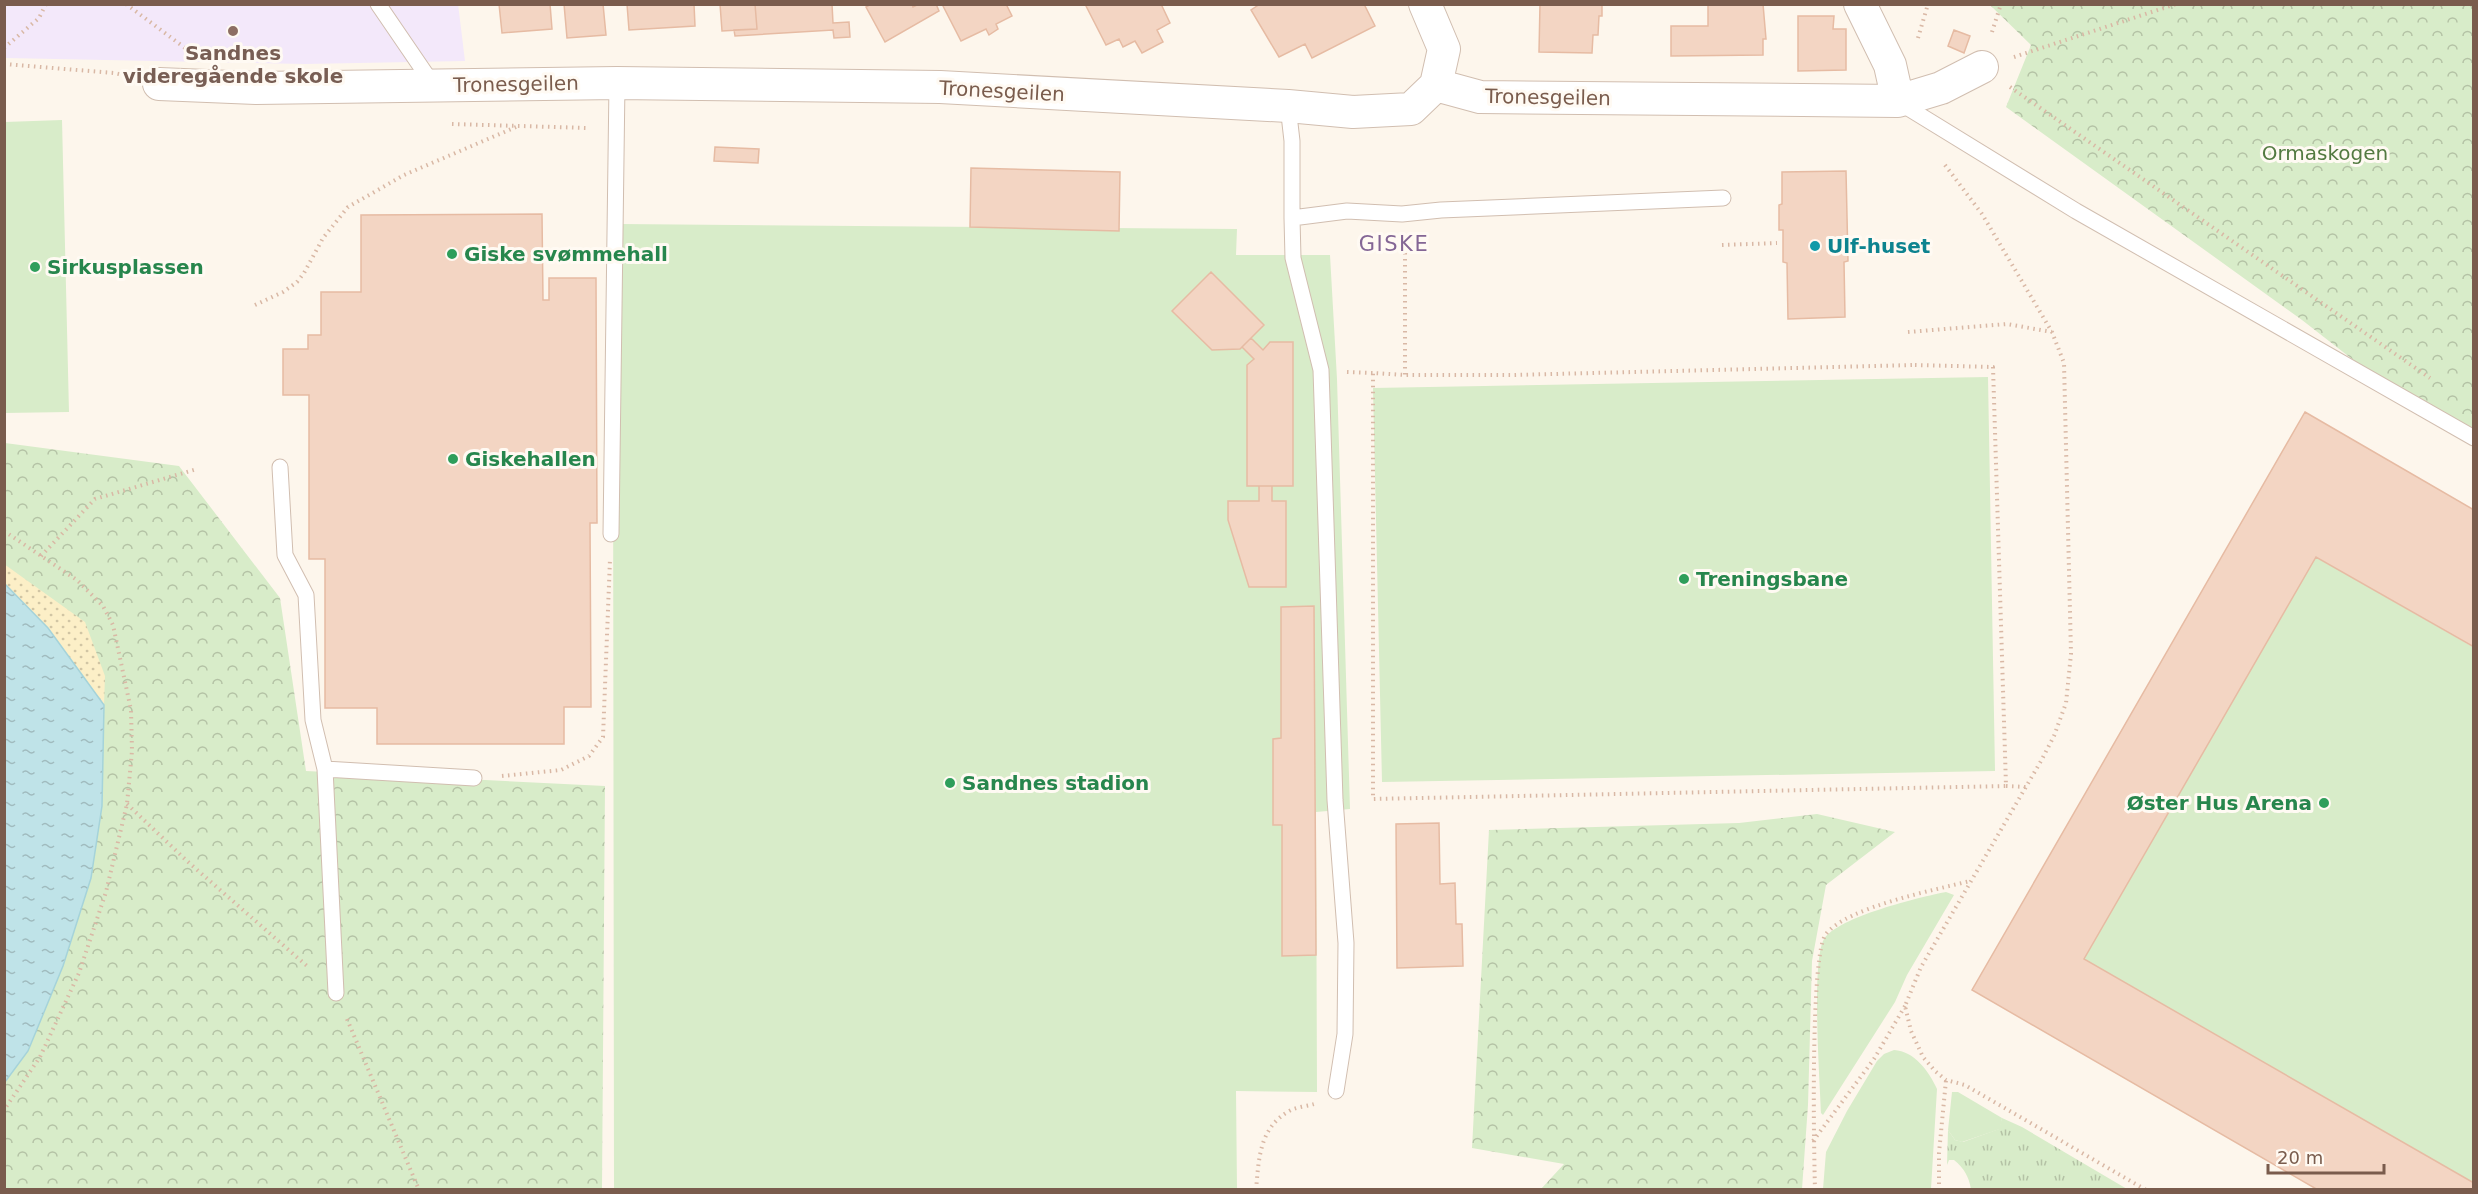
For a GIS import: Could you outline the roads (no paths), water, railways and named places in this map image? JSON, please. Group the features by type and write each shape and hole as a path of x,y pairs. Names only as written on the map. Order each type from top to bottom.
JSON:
{"street":[{"path":"1425,4 1444,49 1436,85"},
{"path":"1860,4 1890,65 1898,101"},
{"name":"Tronesgeilen","path":"159,84 256,88 617,83 940,87 1288,106 1353,112 1411,108 1436,85 1480,97 1898,101 1941,88 1982,67"}],"lane":[{"path":"378,4 434,86"},
{"path":"610,534 617,83"},
{"path":"1898,101 2076,211 2474,438"},
{"path":"1288,106 1292,141 1293,258 1321,370 1335,800 1346,943 1345,1034 1336,1091"},
{"path":"1292,218 1347,211 1402,214 1441,210 1723,198"},
{"path":"280,467 285,555 306,595 313,720 325,769 336,993"},
{"path":"325,769 474,778"}],"water":[{"path":"5,584 48,628 104,705 102,806 91,878 63,966 28,1051 5,1082"}],"place":[{"name":"Sandnes videregående skole","path":"233,31"},
{"name":"Ulf-huset","path":"1815,246"},
{"name":"Giske svømmehall","path":"452,254"},
{"name":"Sirkusplassen","path":"35,267"},
{"name":"Giskehallen","path":"453,459"},
{"name":"Treningsbane","path":"1684,579"},
{"name":"Sandnes stadion","path":"950,783"},
{"name":"Øster Hus Arena","path":"2324,803"}],"district":[{"name":"GISKE","path":"1394,244"}],"park label":[{"name":"Ormaskogen","path":"2325,153"}]}
